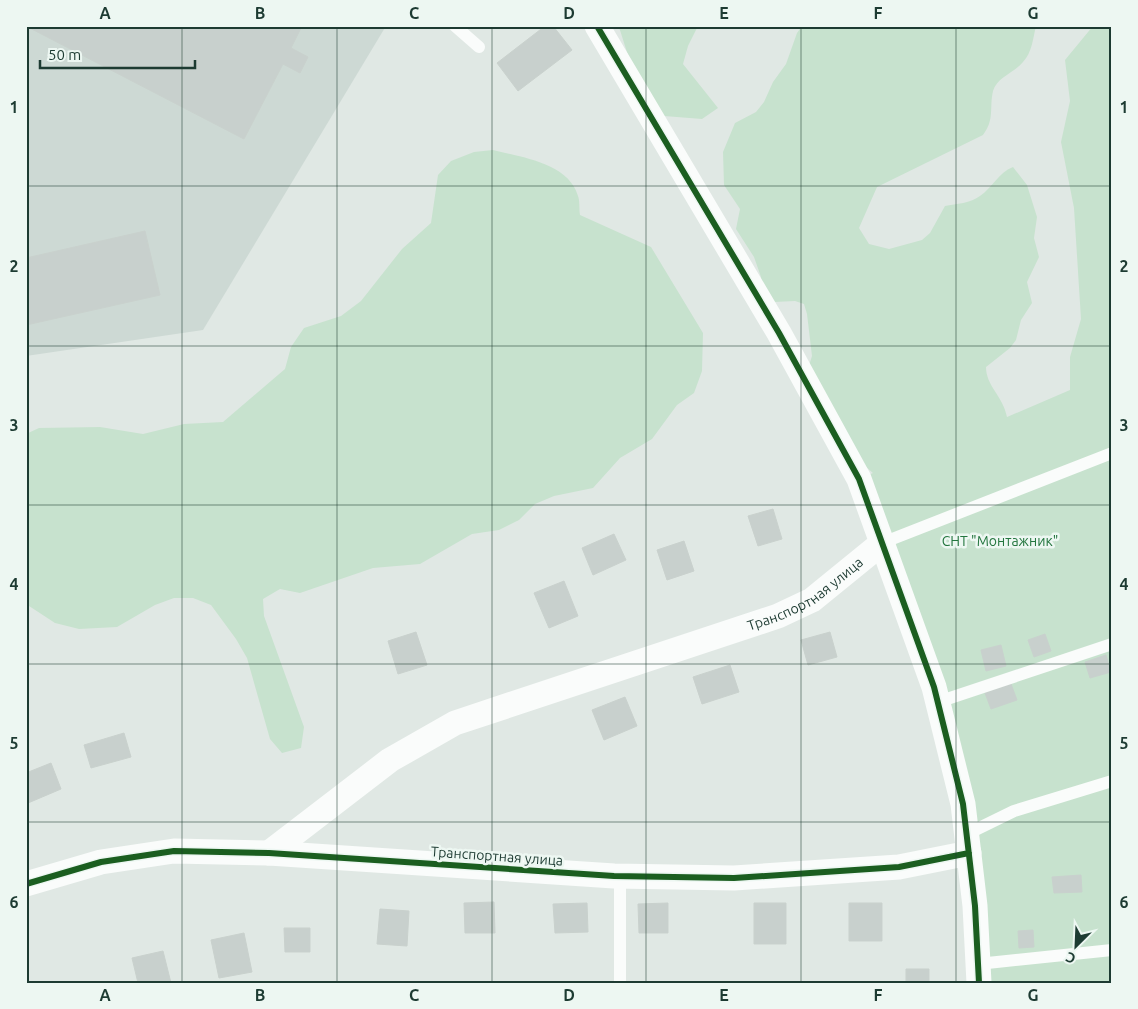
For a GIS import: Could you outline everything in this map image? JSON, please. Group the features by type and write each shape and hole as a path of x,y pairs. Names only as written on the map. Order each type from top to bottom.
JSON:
{"street":[{"path":"596,26 779,333 859,479 938,702 964,804 978,973"},
{"name":"Транспортная улица","path":"269,853 390,760 455,723 778,616 812,600 882,543"},
{"name":"Транспортная улица","path":"26,884 102,862 174,851 269,853 620,876 734,878 899,867 968,843"}],"lane":[{"path":"455,26 479,48"},
{"path":"882,543 1112,453"},
{"path":"938,702 1112,644"},
{"path":"968,843 1014,811 1112,781"},
{"path":"620,876 620,983"},
{"path":"978,973 1112,950"}],"shaded area":[{"path":"26,26 386,26 203,330 26,356"}],"green space":[{"path":"698,26 688,46 683,64 718,108 702,119 664,116 638,87 619,27"},
{"name":"СНТ \"Монтажник\"","path":"802,26 1036,26 1032,45 1026,58 995,86 989,124 983,135 877,187 859,228 869,244 889,249 922,240 930,233 945,206 963,203 976,198 985,192 1003,173 1013,167 1027,185 1037,217 1034,238 1039,257 1027,282 1032,303 1021,320 1016,340 1010,348 986,367 989,380 1002,403 1007,417 1070,390 1070,357 1081,319 1074,208 1061,142 1070,101 1065,60 1093,26 1112,26 1112,983 979,983 963,804 859,479 873,473 866,467 806,375 812,356 804,304 795,301 774,302 762,287 761,277 754,257 736,229 740,209 724,185 723,152 735,123 756,112 764,102 773,82 786,64 797,33"},
{"path":"493,150 530,159 555,169 573,185 579,198 580,215 651,247 703,333 702,371 694,393 677,405 652,439 620,458 593,488 554,496 535,504 519,520 499,530 472,534 420,564 373,568 300,593 280,589 263,599 264,616 304,727 301,748 282,753 270,739 247,658 236,639 211,605 193,598 174,598 155,605 117,627 79,629 55,623 26,604 26,434 39,428 100,427 143,434 184,424 223,422 285,369 291,347 304,328 341,316 361,301 402,249 431,223 438,175 451,161 474,152"}],"building":[{"path":"26,26 302,26 291,48 308,57 300,73 283,64 244,139"},
{"path":"545,26 553,26 572,50 518,91 497,63"},
{"path":"145,231 160,295 26,325 26,258"},
{"path":"773,509 782,539 758,546 748,516"},
{"path":"614,534 626,560 593,575 582,548"},
{"path":"684,541 694,571 667,580 657,550"},
{"path":"564,581 578,616 549,628 534,593"},
{"path":"416,632 427,665 398,674 388,641"},
{"path":"830,632 837,657 808,665 801,640"},
{"path":"1045,634 1051,651 1034,657 1028,640"},
{"path":"1001,645 1006,666 986,671 981,650"},
{"path":"1106,655 1111,672 1090,678 1085,662"},
{"path":"730,665 739,692 702,704 693,677"},
{"path":"1011,684 1017,700 991,709 985,693"},
{"path":"625,697 637,726 604,740 592,710"},
{"path":"124,733 131,757 91,768 84,745"},
{"path":"51,763 61,789 28,803 26,773"},
{"path":"1081,875 1082,892 1054,893 1052,877"},
{"path":"494,902 495,933 465,933 464,903"},
{"path":"587,903 588,932 555,933 553,904"},
{"path":"668,903 668,933 639,933 638,904"},
{"path":"754,903 786,903 786,944 754,944"},
{"path":"849,903 882,903 882,941 849,941"},
{"path":"380,909 409,911 407,946 377,944"},
{"path":"284,928 310,928 310,952 285,952"},
{"path":"1033,930 1034,947 1019,948 1018,931"},
{"path":"244,933 252,972 219,978 211,940"},
{"path":"163,951 171,983 138,983 132,958"},
{"path":"906,969 929,969 929,983 906,983"}],"cycle path":[{"path":"597,26 779,333 859,479 934,687 963,804 975,906 979,983"},
{"path":"26,884 101,862 174,851 269,853 614,876 734,878 899,867 969,853"}]}
